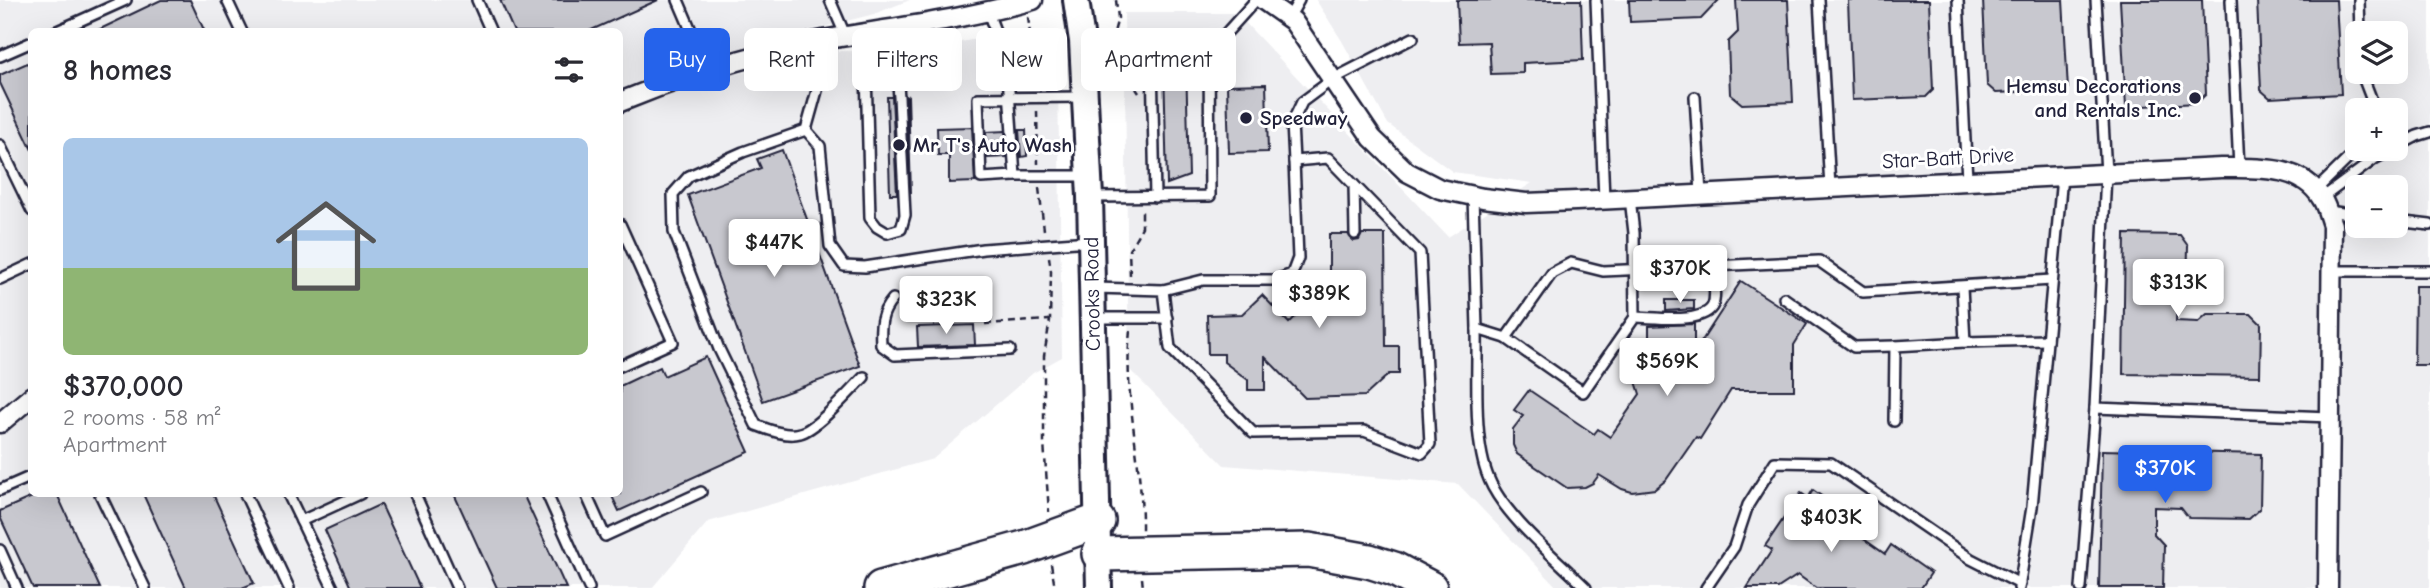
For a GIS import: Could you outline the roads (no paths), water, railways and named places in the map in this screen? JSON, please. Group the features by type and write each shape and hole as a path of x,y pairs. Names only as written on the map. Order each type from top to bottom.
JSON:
{"highway":[{"path":"881,588 1050,540 1098,521"},
{"path":"1098,554 1309,551 1369,561 1394,569 1430,588"}],"main road":[{"name":"Crooks Road","path":"1076,0 1082,41 1093,288 1099,588"}],"street":[{"name":"Star-Batt Drive","path":"1264,0 1293,20 1372,138 1407,172 1440,189 1473,196 1525,203 2106,173 2263,168 2284,172 2306,183 2321,200"},
{"path":"902,28 1030,1"},
{"path":"838,38 852,36"},
{"path":"623,101 650,91"},
{"path":"2321,200 2332,225 2328,588"},
{"path":"0,423 28,399"}],"lane":[{"path":"64,28 126,0"},
{"path":"227,0 240,28"},
{"path":"477,0 489,28"},
{"path":"678,0 690,28"},
{"path":"831,0 846,37"},
{"path":"1231,28 1256,0"},
{"path":"1289,18 1299,0"},
{"path":"1596,0 1604,199"},
{"path":"1819,0 1830,187"},
{"path":"1958,0 1967,180"},
{"path":"2081,588 2095,408 2106,173 2096,0"},
{"path":"2231,0 2239,168"},
{"path":"2359,0 2360,21"},
{"path":"987,10 1007,62 1015,176"},
{"path":"1093,288 1163,290 1203,280 1276,280 1292,274 1298,258 1293,123 1302,102 1334,79 1413,38"},
{"path":"0,56 28,44"},
{"path":"806,131 817,91"},
{"path":"867,91 870,218 877,227 887,233 901,229 905,215 898,91"},
{"path":"1153,91 1155,197"},
{"path":"1085,97 978,98 981,177 1039,176 1155,197 1210,196 1209,91"},
{"path":"1695,97 1702,194"},
{"path":"806,131 820,145 830,246 844,266 892,265 956,252 1091,241"},
{"path":"806,131 743,152 689,176 673,194 674,232 719,349 756,425 775,432 800,433 820,420 864,377"},
{"path":"2408,142 2430,132"},
{"path":"0,145 28,203"},
{"path":"1163,290 1170,348 1253,433 1364,431 1422,453 1430,444 1420,253 1328,158 1294,160"},
{"path":"2321,200 2348,161"},
{"path":"2321,200 2372,161"},
{"path":"1706,588 1734,547 1748,505 1775,462 1830,463 1970,559 2019,586 2032,507 2062,176"},
{"path":"1354,185 1355,234"},
{"path":"1473,196 1480,449 1489,480 1509,511 1586,588"},
{"path":"1477,329 1506,338 1583,392 1635,317 1630,198"},
{"path":"2321,200 2345,210"},
{"path":"2408,222 2430,225"},
{"path":"623,231 673,342 623,365"},
{"path":"1506,338 1552,273 1571,263 1603,271 1819,261 1863,292 1962,288 2052,280"},
{"path":"0,279 28,266"},
{"path":"1635,317 1694,318 1707,314 1714,303 1713,266"},
{"path":"2332,271 2430,271"},
{"path":"1962,288 1965,342"},
{"path":"1784,298 1854,347 2047,341"},
{"path":"893,299 883,311 880,326 881,345 895,355 1010,350"},
{"path":"1093,317 1167,317"},
{"path":"1894,421 1895,346"},
{"path":"2095,408 2330,417"},
{"path":"0,489 28,477"},
{"path":"587,497 605,536 701,492"},
{"path":"101,497 145,588"},
{"path":"246,497 289,588"},
{"path":"289,497 332,588"},
{"path":"301,521 353,497"},
{"path":"416,497 457,588"},
{"path":"548,497 589,588"},
{"path":"0,550 17,588"}],"place":[{"name":"Hemsu Decorations and Rentals Inc.","path":"2195,98"},
{"name":"Speedway","path":"1246,118"},
{"name":"Mr T's Auto Wash","path":"899,145"}]}
